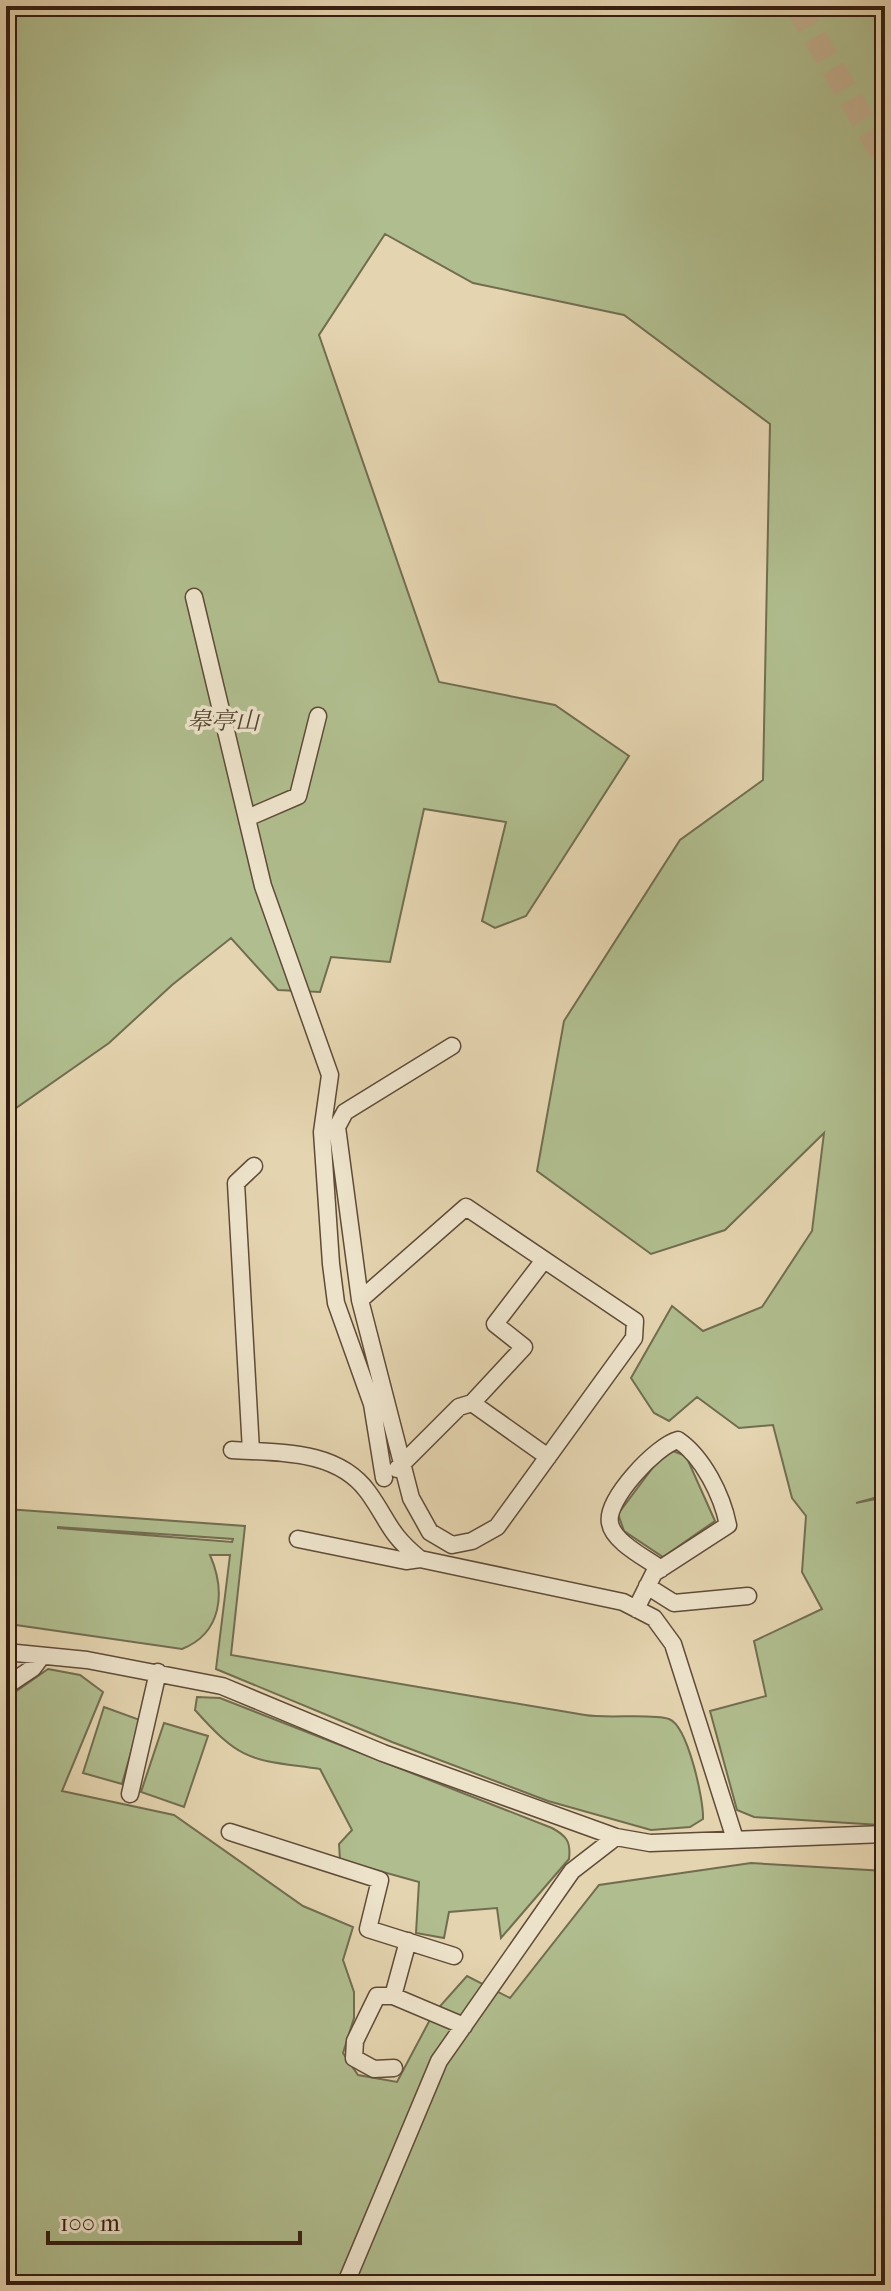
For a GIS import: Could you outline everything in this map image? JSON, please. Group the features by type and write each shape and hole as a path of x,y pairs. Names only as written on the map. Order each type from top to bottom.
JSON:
{"street":[{"path":"194,597 263,886 330,1075 322,1132 336,1303 372,1404 384,1478"},
{"path":"247,818 298,796 318,716"},
{"path":"360,1300 466,1207 635,1321 634,1338 497,1527 472,1541 452,1545 430,1532 411,1498 360,1300 337,1127 345,1112 452,1046"},
{"path":"251,1451 236,1183 254,1166"},
{"path":"367,1490 403,1466 459,1407 472,1403 524,1347 495,1324 544,1260"},
{"path":"472,1403 548,1457"},
{"path":"636,1609 647,1586 661,1569 728,1525 725,1511 695,1451 678,1440 656,1451 612,1505 609,1523 615,1535 661,1569"},
{"path":"232,1450 308,1455 347,1471 367,1490 395,1538 420,1559"},
{"path":"298,1539 406,1561 420,1559 623,1602 654,1618 673,1644 735,1839"},
{"path":"647,1586 674,1603 748,1596"},
{"path":"6,1652 158,1672 222,1686 383,1753 616,1837 650,1843 885,1834"},
{"path":"6,1686 33,1668 42,1656"},
{"path":"130,1794 158,1672"},
{"path":"230,1832 380,1880 368,1929 454,1956"},
{"path":"345,2285 439,2061 572,1871 616,1837"},
{"path":"393,1996 408,1941"},
{"path":"394,2068 374,2069 354,2058 355,2041 377,1996 393,1996 464,2026"}],"green space":[{"name":"皋亭山","path":"6,6 885,6 885,1495 856,1503 885,1497 885,1822 880,1825 754,1817 737,1810 710,1711 766,1696 754,1641 822,1609 802,1572 806,1516 792,1498 773,1425 739,1428 697,1397 669,1421 654,1413 631,1378 672,1306 703,1331 762,1307 812,1231 824,1133 725,1230 651,1254 537,1171 564,1021 680,840 763,780 770,424 624,315 473,283 385,234 319,335 439,682 555,705 629,756 526,916 495,928 482,921 506,822 424,809 390,962 331,957 320,992 278,990 231,938 172,985 109,1043 6,1115"},
{"path":"673,1451 686,1456 715,1521 663,1557 624,1531 618,1514 660,1458"},
{"path":"6,1509 245,1526 231,1655 585,1715 669,1719 676,1725 688,1749 698,1781 703,1819 690,1827 651,1830 548,1801 392,1742 216,1669 230,1555 210,1555 218,1583 217,1610 206,1633 182,1649 6,1622","holes":["58,1527 233,1539 232,1542"]},
{"path":"48,1669 80,1675 103,1692 62,1791 174,1815 303,1906 353,1927 343,1960 354,1992 354,2018 343,2053 358,2075 397,2082 433,2014 467,1976 510,1998 599,1885 751,1863 885,1871 885,2285 6,2285 6,1703 8,1697"},
{"path":"197,1697 220,1698 552,1828 567,1840 569,1859 501,1938 497,1908 449,1912 444,1938 416,1933 419,1882 340,1860 339,1844 352,1830 320,1769 263,1760 238,1750 195,1710"},
{"path":"104,1707 140,1720 122,1784 83,1773"},
{"path":"164,1723 208,1736 184,1807 141,1792"}],"tunnel":[{"path":"797,6 885,158"}]}
